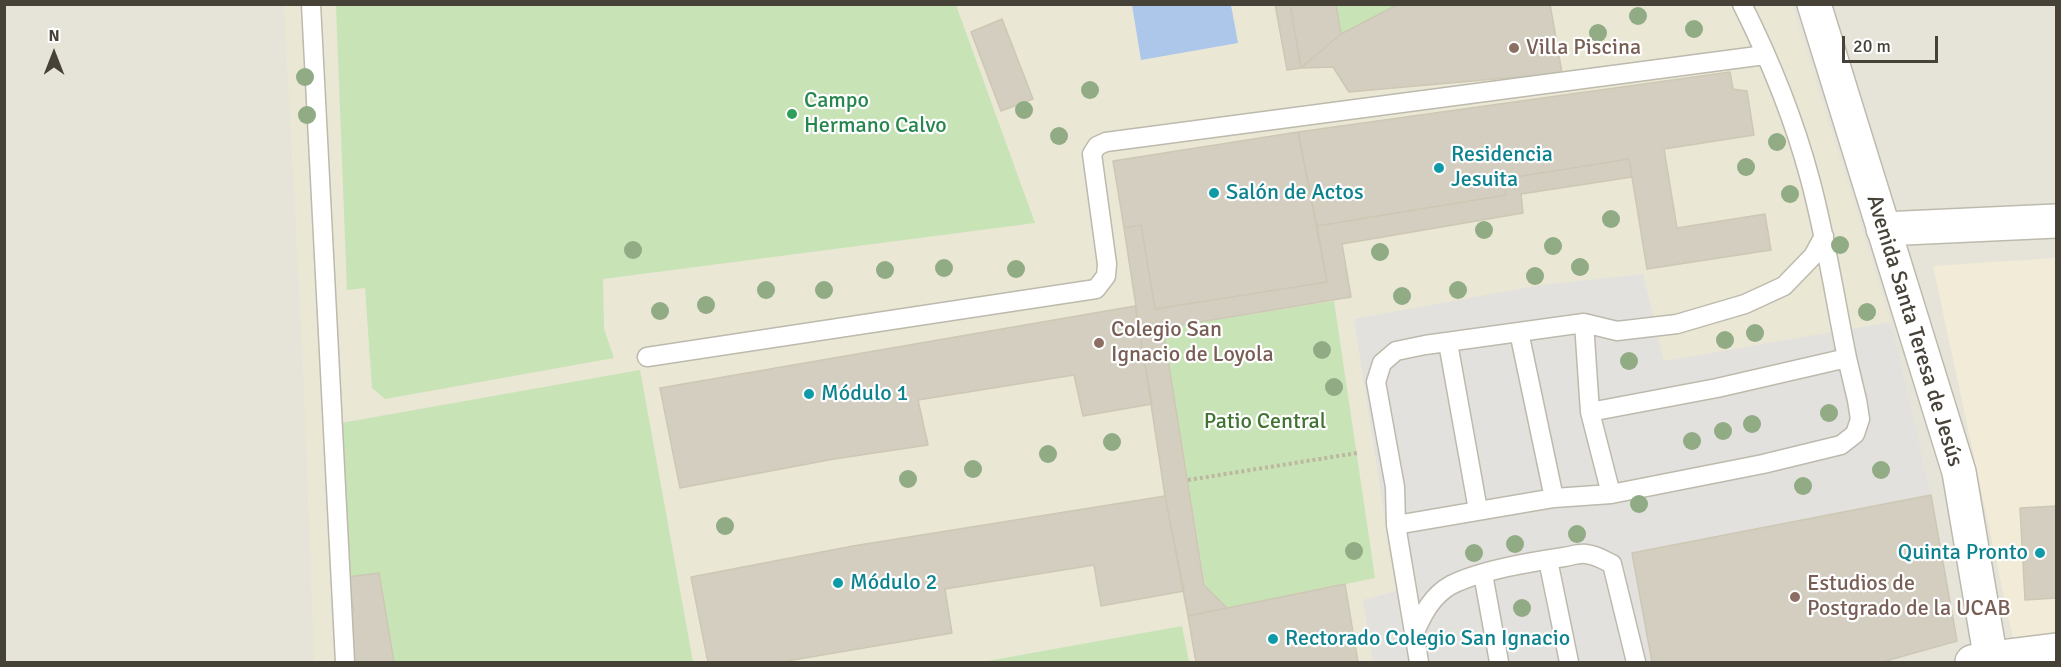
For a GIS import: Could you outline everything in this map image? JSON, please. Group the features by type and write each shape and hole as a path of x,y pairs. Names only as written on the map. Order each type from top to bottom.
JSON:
{"street":[{"name":"Avenida Santa Teresa de Jesús","path":"1814,4 1959,472 1988,643 1986,661"},
{"path":"1883,229 2056,221"},
{"path":"1986,661 2056,650"}],"lane":[{"path":"311,4 345,663"},
{"path":"1396,525 1554,498 1611,494 1763,464 1841,445 1855,435 1860,419 1857,400 1810,178 1788,110 1742,4"},
{"path":"647,357 1096,289 1106,276 1107,264 1092,154 1097,146 1106,142 1765,54"},
{"path":"1419,663 1396,525 1395,487 1376,382 1382,363 1396,351 1584,323 1617,331 1677,324 1745,304 1784,286 1813,256 1824,236"},
{"path":"1584,323 1590,412 1611,494"},
{"path":"1519,332 1554,498"},
{"path":"1448,343 1478,510"},
{"path":"1590,412 1717,388 1847,358"},
{"path":"1415,632 1424,612 1437,596 1451,585 1483,574 1586,554 1612,564 1636,663"},
{"path":"1548,560 1569,663"},
{"path":"1483,574 1499,663"}],"path":[{"path":"1188,480 1357,453"}],"shaded area":[{"name":"Colegio San Ignacio de Loyola","path":"4,5 2056,5 2056,662 5,662"},
{"name":"Colegio San Ignacio de Loyola","path":"284,5 1792,5 1891,322 1931,495 1632,553 1652,662 314,662 303,363"},
{"path":"2056,258 2056,662 2018,662 1933,266"},
{"path":"1643,274 1664,361 1891,322 1931,495 1632,553 1652,662 1373,662 1363,600 1396,591 1354,319 1541,285"}],"green space":[{"path":"1336,4 1399,5 1341,34"},
{"path":"336,5 956,5 1035,223 603,279 604,329 614,358 385,399 372,388 365,288 347,290"},
{"name":"Patio Central","path":"1334,301 1375,578 1227,608 1205,585 1163,328"},
{"path":"640,370 693,662 394,662 379,573 347,577 341,423"},
{"path":"1182,626 1189,662 982,662"}],"water":[{"path":"1132,5 1231,5 1238,43 1141,60"}],"building":[{"path":"1275,4 1290,4 1301,68 1287,70"},
{"path":"1290,4 1336,4 1341,34 1301,68"},
{"path":"1399,4 1550,4 1562,73 1349,92 1333,67 1301,68 1341,34"},
{"path":"1002,19 1033,99 1001,111 971,32"},
{"name":"Residencia Jesuita","path":"1730,72 1733,89 1747,91 1754,135 1664,149 1677,228 1765,214 1771,250 1647,269 1629,159 1503,179 1506,195 1317,226 1298,132"},
{"name":"Salón de Actos","path":"1298,132 1327,282 1155,309 1141,225 1124,228 1113,161"},
{"path":"1629,159 1632,177 1521,194 1523,213 1342,244 1351,297 1163,328 1204,585 1227,608 1188,616 1165,496 1124,228 1141,225 1155,309 1327,282 1317,226 1506,195 1503,179"},
{"name":"Módulo 1","path":"1135,306 1152,404 1083,416 1074,375 918,400 928,445 834,459 680,488 660,388"},
{"name":"Estudios de Postgrado de la UCAB","path":"1931,495 1957,641 1882,662 1652,662 1632,553"},
{"name":"Módulo 2","path":"1165,496 1184,591 1101,606 1094,565 945,589 952,633 781,662 708,662 691,577 853,546"},
{"name":"Quinta Pronto","path":"2056,506 2056,598 2025,600 2020,508"},
{"path":"379,573 394,662 354,662 345,614 354,612 347,577"},
{"name":"Rectorado Colegio San Ignacio","path":"1345,584 1358,662 1196,662 1188,616"}],"place":[{"name":"Villa Piscina","path":"1514,48"},
{"name":"Campo Hermano Calvo","path":"792,114"},
{"name":"Residencia Jesuita","path":"1439,168"},
{"name":"Salón de Actos","path":"1214,193"},
{"name":"Colegio San Ignacio de Loyola","path":"1099,343"},
{"name":"Módulo 1","path":"809,394"},
{"name":"Quinta Pronto","path":"2040,553"},
{"name":"Módulo 2","path":"838,583"},
{"name":"Estudios de Postgrado de la UCAB","path":"1795,597"},
{"name":"Rectorado Colegio San Ignacio","path":"1273,639"}]}
